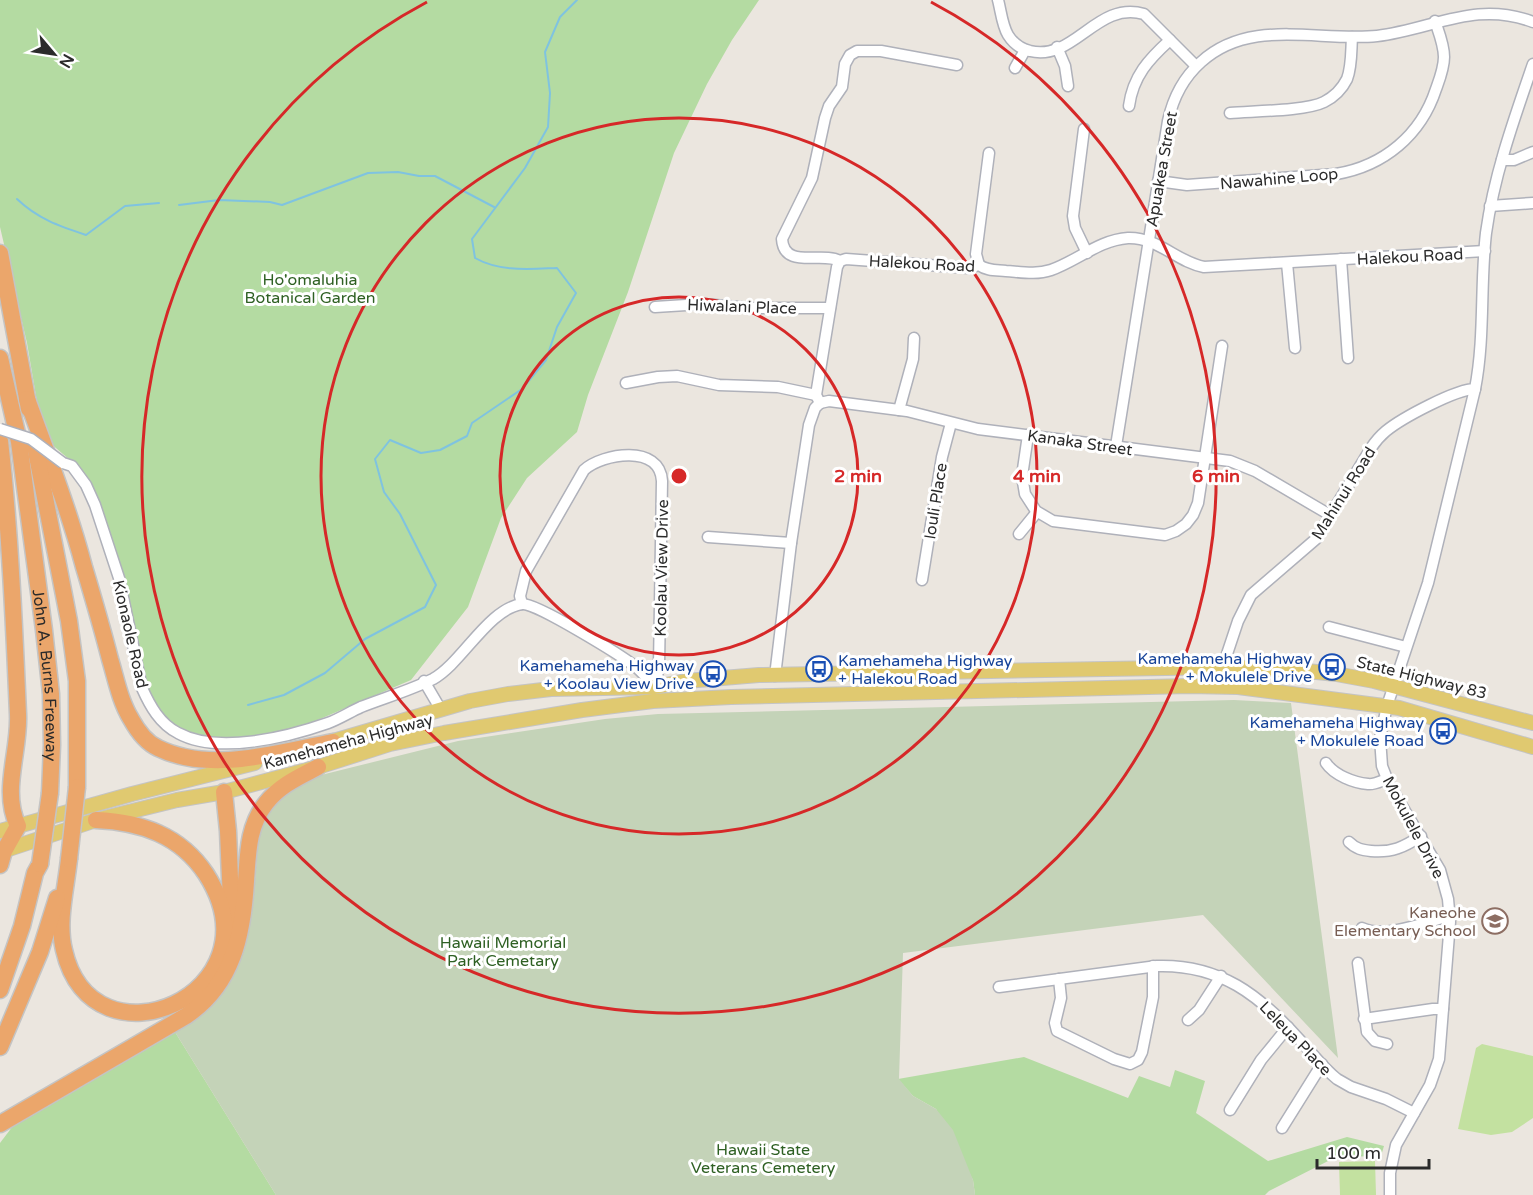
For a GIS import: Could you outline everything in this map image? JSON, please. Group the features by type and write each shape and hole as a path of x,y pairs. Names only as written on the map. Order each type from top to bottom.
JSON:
{"highway":[{"name":"John A. Burns Freeway","path":"0,254 69,621 77,681 77,787 69,859"},
{"name":"John A. Burns Freeway","path":"0,358 19,442 51,694 52,745 50,793 40,864 35,873 14,952 0,990"},
{"path":"27,399 75,534 119,692 130,718 142,735 156,747 189,759 220,760 251,757 333,742"},
{"path":"0,441 7,505 18,716 10,799 12,813 18,825 1,856"},
{"path":"0,798 18,716"},
{"path":"0,1124 194,1011 208,998 220,983 229,965 243,923 248,846 254,823 267,801 280,788 318,766"},
{"path":"224,792 228,831 231,940 235,945"},
{"path":"69,859 62,922 63,947 76,978 93,999 114,1010 153,1011 179,1003 202,986 217,962 223,934 219,904 207,876 187,852 162,834 134,824 96,820"},
{"path":"0,1047 40,952 69,859"}],"main road":[{"name":"State Highway 83","path":"654,694 686,681 775,676 1225,667 1336,674 1533,723"},
{"path":"1218,688 1225,667"},
{"path":"923,672 924,693"},
{"path":"775,676 775,697"},
{"name":"Kamehameha Highway","path":"0,831 333,742 470,700 551,689 775,697 1190,686 1238,687 1387,706 1449,721 1533,747"},
{"name":"Kamehameha Highway","path":"1,856 96,820 177,800 224,792 390,744 582,710 654,694"},
{"path":"441,710 444,733"},
{"path":"214,774 224,792"}],"street":[{"path":"998,0 1008,35 1025,50 1041,52 1057,47 1109,9 1141,5 1170,40 1196,66"},
{"name":"Apuakea Street","path":"1116,446 1170,110 1179,90 1196,66 1223,46 1251,36 1352,37 1388,34 1460,14 1491,12 1511,14 1533,22"},
{"name":"Nawahine Loop","path":"1158,181 1187,185 1336,174 1383,158 1400,146 1414,131 1434,96 1442,72 1444,56 1435,21"},
{"path":"1230,113 1311,106 1330,99 1340,90 1347,78 1351,64 1352,37"},
{"path":"1129,106 1133,87 1141,70 1170,40"},
{"path":"1057,47 1065,66 1068,86"},
{"name":"Halekou Road","path":"957,66 872,50 857,51 848,57 842,87 832,101 825,118 812,178 782,239 783,248 791,257 828,257 840,261 849,259 969,268 980,265 988,270 1037,273 1057,267 1104,244 1119,239 1135,238 1149,241 1204,267 1485,251"},
{"path":"1015,68 1025,50"},
{"path":"1475,389 1479,366 1485,251 1490,206 1502,160 1533,64"},
{"path":"1084,129 1073,216 1075,228 1087,252"},
{"path":"1502,160 1514,160 1533,152"},
{"path":"980,265 976,254 989,153"},
{"path":"1490,206 1533,203"},
{"path":"1341,260 1348,358"},
{"path":"775,676 791,543 809,425 818,399 830,308 840,261"},
{"path":"1287,263 1295,348"},
{"name":"Hiwalani Place","path":"654,307 702,304 750,308 830,308"},
{"path":"899,410 912,364 914,338"},
{"path":"1028,435 1023,482 1028,500 1037,512 1047,519 1060,523 1159,536 1171,534 1181,528 1193,514 1198,503 1222,346"},
{"name":"Kanaka Street","path":"626,383 677,376 719,385 778,387 818,399 899,410 951,423 1230,461 1247,467 1330,515"},
{"name":"Mahinui Road","path":"1225,667 1225,660 1238,621 1251,595 1258,586 1312,544 1371,448 1386,431 1458,392 1475,389"},
{"name":"Mokulele Drive","path":"1390,1195 1390,1173 1400,1136 1430,1085 1437,1068 1450,916 1443,879 1436,861 1387,779 1382,766 1380,748 1387,706 1425,594 1475,389"},
{"name":"Iouli Place","path":"922,580 942,457 951,423"},
{"name":"Kionaole Road","path":"0,429 31,439 63,463 72,466 86,485 119,578 142,688 149,705 162,721 178,733 195,739 223,744 255,741 286,735 329,722 432,679 443,671 497,616 511,607 522,604"},
{"name":"Koolau View Drive","path":"522,604 520,596 526,571 584,470 594,462 605,458 641,456 649,459 659,468 662,481 659,654 654,694"},
{"path":"1019,534 1037,512"},
{"path":"708,537 791,543"},
{"path":"522,604 528,604 547,613 636,667 654,694"},
{"path":"1329,627 1406,647"},
{"path":"424,681 441,710"},
{"path":"1326,763 1336,773 1364,783 1373,784 1387,779"},
{"path":"1349,842 1361,849 1387,852 1403,848 1421,836"},
{"path":"1362,928 1370,931 1386,931 1450,916"},
{"path":"1358,963 1366,1030 1370,1037 1387,1044"},
{"path":"1059,979 1061,998 1055,1023 1057,1031 1114,1059 1130,1064 1138,1060 1142,1052 1153,997 1153,966"},
{"name":"Leleua Place","path":"999,987 1153,966 1189,967 1221,976 1262,1002 1331,1074 1344,1083 1381,1096 1414,1113"},
{"path":"1188,1020 1200,1010 1221,976"},
{"path":"1364,1019 1443,1009"},
{"path":"1230,1110 1268,1049 1288,1027"},
{"path":"1282,1128 1322,1064"}],"green space":[{"name":"Ho'omaluhia Botanical Garden","path":"0,0 759,0 732,40 707,84 674,153 628,292 588,395 577,432 527,478 501,518 468,607 411,680 313,722 268,734 223,739 204,738 188,733 167,720 149,695 126,589 77,466 43,437 27,343 0,227"},
{"name":"Hawaii Memorial Park Cemetary","path":"1234,700 1291,703 1338,1058 1203,915 903,953 899,1079 913,1096 936,1109 953,1130 973,1180 975,1195 276,1195 175,1032 248,929 253,904 259,831 274,801 309,778 458,741 605,719 658,714"},
{"path":"175,1032 276,1195 0,1195 0,1143 19,1118"},
{"path":"1482,1044 1533,1056 1533,1118 1512,1132 1491,1135 1458,1129 1476,1048"},
{"path":"1024,1057 1128,1098 1139,1076 1170,1087 1175,1070 1205,1081 1196,1113 1268,1161 1347,1137 1384,1146 1381,1156 1336,1157 1265,1195 975,1195 973,1180 936,1109 913,1096 898,1079"},
{"path":"1375,1161 1376,1195 1340,1195 1339,1162"}],"waterway":[{"path":"248,705 284,695 325,673 365,639 425,607 436,585 400,514 384,492 375,459 390,440 421,453 440,450 467,436 472,423 522,389 546,360 557,327 576,293 557,268 505,268 475,258 472,239 525,168 548,127 550,93 545,52 560,17 577,0"},
{"path":"179,205 219,200 270,202 282,205 368,173 398,172 435,176 494,207"},
{"path":"17,199 41,217 86,235 125,206 159,203"}],"place":[{"name":"Kamehameha Highway + Mokulele Drive","path":"1332,667"},
{"name":"Kamehameha Highway + Halekou Road","path":"819,669"},
{"name":"Kamehameha Highway + Koolau View Drive","path":"713,674"},
{"name":"Kamehameha Highway + Mokulele Road","path":"1443,731"},
{"name":"Kaneohe Elementary School","path":"1495,921"}],"park label":[{"name":"Hawaii State Veterans Cemetery","path":"763,1158"}]}
